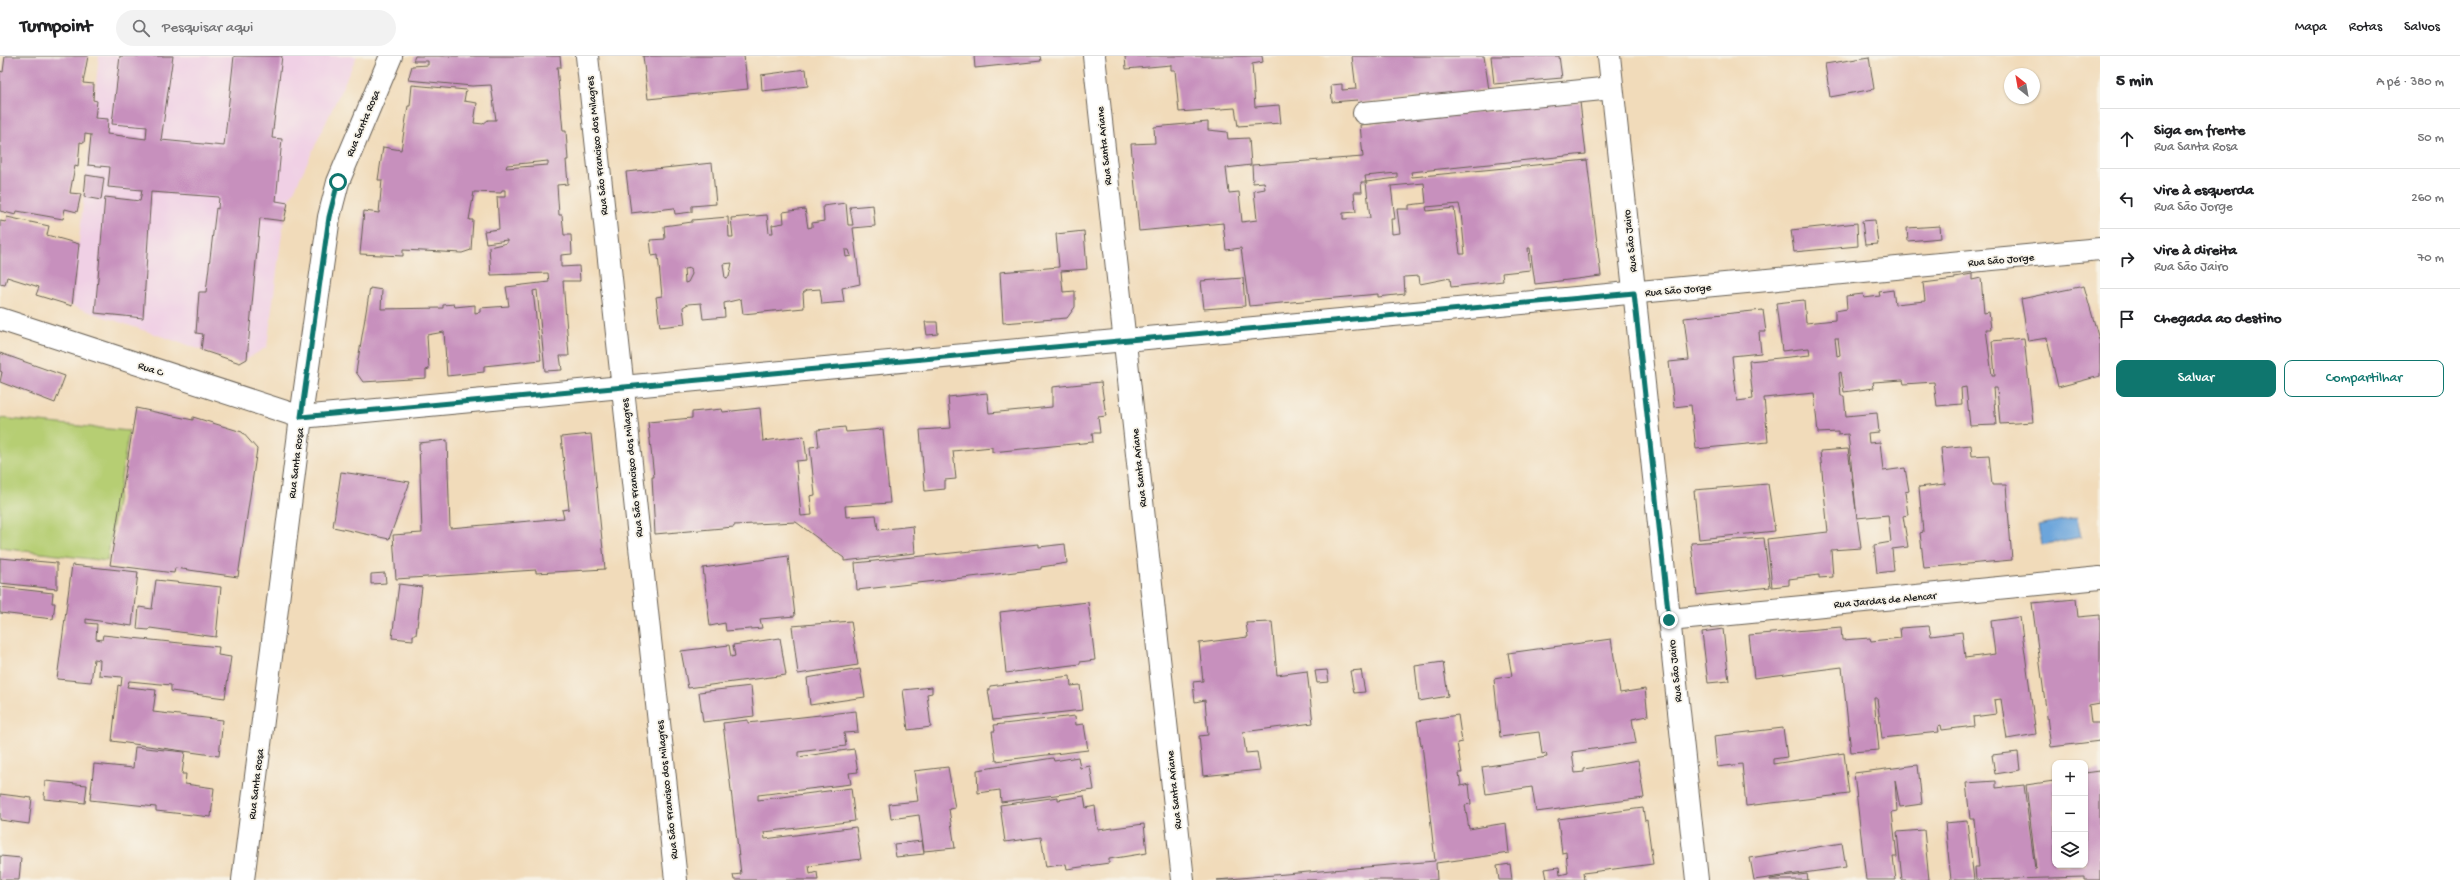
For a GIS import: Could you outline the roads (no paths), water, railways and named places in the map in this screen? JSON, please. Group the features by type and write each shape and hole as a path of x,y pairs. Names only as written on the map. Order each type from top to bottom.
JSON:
{"street":[{"name":"Rua Santa Rosa","path":"243,880 301,417 329,217 338,182 391,56"},
{"name":"Rua São Francisco dos Milagres","path":"587,56 676,880"},
{"name":"Rua Santa Ariane","path":"1094,56 1183,880"},
{"name":"Rua São Jairo","path":"1609,56 1697,880"},
{"path":"1364,113 1612,88"},
{"name":"Rua São Jorge","path":"301,417 2100,249"},
{"name":"Rua C","path":"0,319 301,417"},
{"name":"Rua Jardas de Alencar","path":"1669,620 2100,578"}],"water":[{"path":"2077,517 2081,537 2042,545 2039,525"}]}
